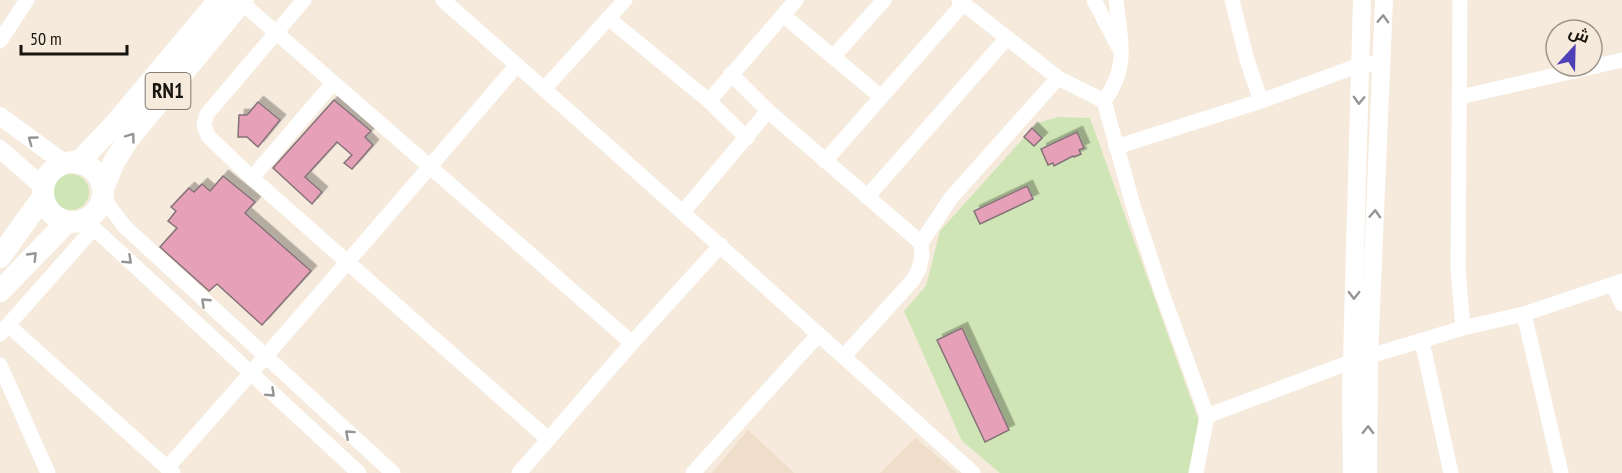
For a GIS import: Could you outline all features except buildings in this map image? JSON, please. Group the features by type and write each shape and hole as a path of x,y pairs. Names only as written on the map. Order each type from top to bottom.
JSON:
{"main road":[{"name":"RN1","path":"0,257 43,192 51,172 71,163 120,117 219,0"},
{"name":"RN1","path":"0,291 99,207 114,162 129,138 242,1"},
{"path":"71,163 95,171 103,193"},
{"path":"43,192 51,213 58,219 82,223"}],"street":[{"path":"0,41 27,0"},
{"path":"304,0 207,114 204,125 208,136 252,178 548,439"},
{"path":"544,89 625,0"},
{"path":"709,101 796,0"},
{"path":"833,57 884,0"},
{"path":"1094,0 1122,54"},
{"path":"1104,101 1115,86 1121,70 1122,54 1116,0"},
{"path":"1232,0 1261,101"},
{"path":"1362,0 1360,65 1361,358 1368,473"},
{"path":"1352,473 1351,394 1361,358 1382,63 1384,0"},
{"path":"1460,0 1458,269 1463,328"},
{"path":"242,1 632,343"},
{"path":"451,2 517,65 721,244 818,335 973,473"},
{"path":"825,161 961,2 1058,78 1104,101 1161,290 1207,416 1196,473"},
{"path":"783,15 881,97"},
{"path":"608,18 709,101 747,138"},
{"path":"867,197 1007,38"},
{"path":"1460,97 1622,60"},
{"path":"1116,147 1261,101 1360,65 1382,63"},
{"path":"359,473 251,375 82,223 4,330 170,470 251,375 266,358 347,261 517,65"},
{"path":"731,74 768,111 921,243"},
{"path":"843,356 913,280 922,256 921,243 951,198 1058,78"},
{"path":"252,178 333,83"},
{"path":"683,212 768,111"},
{"path":"0,116 71,163"},
{"path":"0,149 43,192"},
{"path":"103,193 125,227 393,473"},
{"path":"519,473 721,244"},
{"path":"1207,416 1361,358 1463,328 1524,315 1617,283 1622,304"},
{"path":"1524,315 1562,473"},
{"path":"693,473 818,335"},
{"path":"1422,341 1451,473"},
{"path":"0,365 48,473"}],"shaded area":[{"path":"748,430 794,473 712,473"},
{"path":"915,438 957,473 880,473"}],"green space":[{"path":"1058,117 1090,118 1201,427 1190,473 1000,473 962,441 904,311 926,286 940,231 1037,123"},
{"path":"71,174 84,179 89,192 84,205 71,210 58,205 53,192 58,179"}]}
